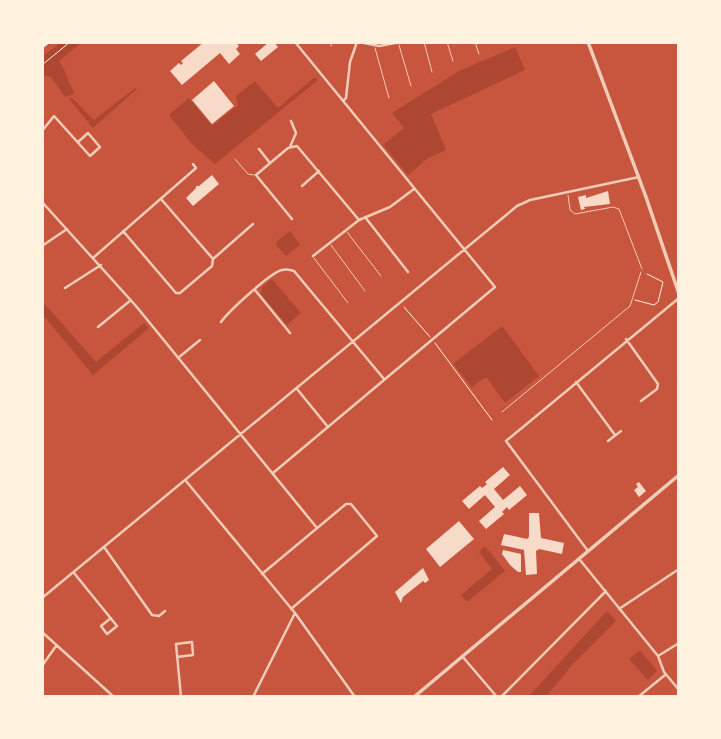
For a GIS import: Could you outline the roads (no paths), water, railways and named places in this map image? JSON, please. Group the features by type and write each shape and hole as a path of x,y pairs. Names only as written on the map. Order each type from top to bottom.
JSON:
{"main road":[{"path":"42,47 48,42"}],"street":[{"path":"273,473 495,287 295,42"},
{"path":"343,101 346,98 350,62 358,42 377,45 400,43"},
{"path":"588,42 639,177 679,296 506,441 588,551"},
{"path":"42,131 54,116 90,156 100,147 88,134 78,142"},
{"path":"291,121 296,133 290,147 256,175 292,219"},
{"path":"290,147 297,146 300,149 359,220"},
{"path":"259,149 270,163"},
{"path":"94,257 196,167 193,164"},
{"path":"302,186 319,171"},
{"path":"42,598 524,202 639,177"},
{"path":"313,256 359,220 390,207 414,189"},
{"path":"161,199 213,259"},
{"path":"42,202 131,300 317,528"},
{"path":"365,217 408,272"},
{"path":"123,231 176,293 180,293 212,266 213,259 253,224"},
{"path":"42,246 67,229"},
{"path":"65,288 101,265"},
{"path":"221,322 228,312 280,270 293,271 384,379"},
{"path":"255,290 290,333"},
{"path":"98,327 131,300"},
{"path":"401,302 404,307"},
{"path":"626,339 658,384 657,389 642,401"},
{"path":"178,358 200,340"},
{"path":"576,382 615,435"},
{"path":"297,389 328,427"},
{"path":"608,441 621,430"},
{"path":"414,697 679,475"},
{"path":"186,481 295,614 355,697"},
{"path":"262,573 349,503 377,536 291,609"},
{"path":"104,547 152,615 159,616 165,611"},
{"path":"579,558 658,656 666,674 679,690"},
{"path":"619,609 679,569"},
{"path":"73,572 111,618 117,626 107,635 101,626 111,618"},
{"path":"462,656 499,697 606,591"},
{"path":"253,697 295,614"},
{"path":"42,632 114,697"},
{"path":"177,657 192,655 192,642 176,644 177,657 181,697"},
{"path":"658,656 679,643"},
{"path":"42,666 56,645"},
{"path":"638,697 666,674"}],"lane":[{"path":"331,46 332,42"},
{"path":"424,42 432,72"},
{"path":"447,42 453,61"},
{"path":"475,42 479,54"},
{"path":"400,43 411,86"},
{"path":"377,45 389,98"},
{"path":"236,159 248,174 256,175"},
{"path":"568,193 570,210 575,214 612,207 619,209 642,269"},
{"path":"345,231 381,276"},
{"path":"329,243 365,290"},
{"path":"313,256 348,303"},
{"path":"502,412 630,306 641,272"}]}
